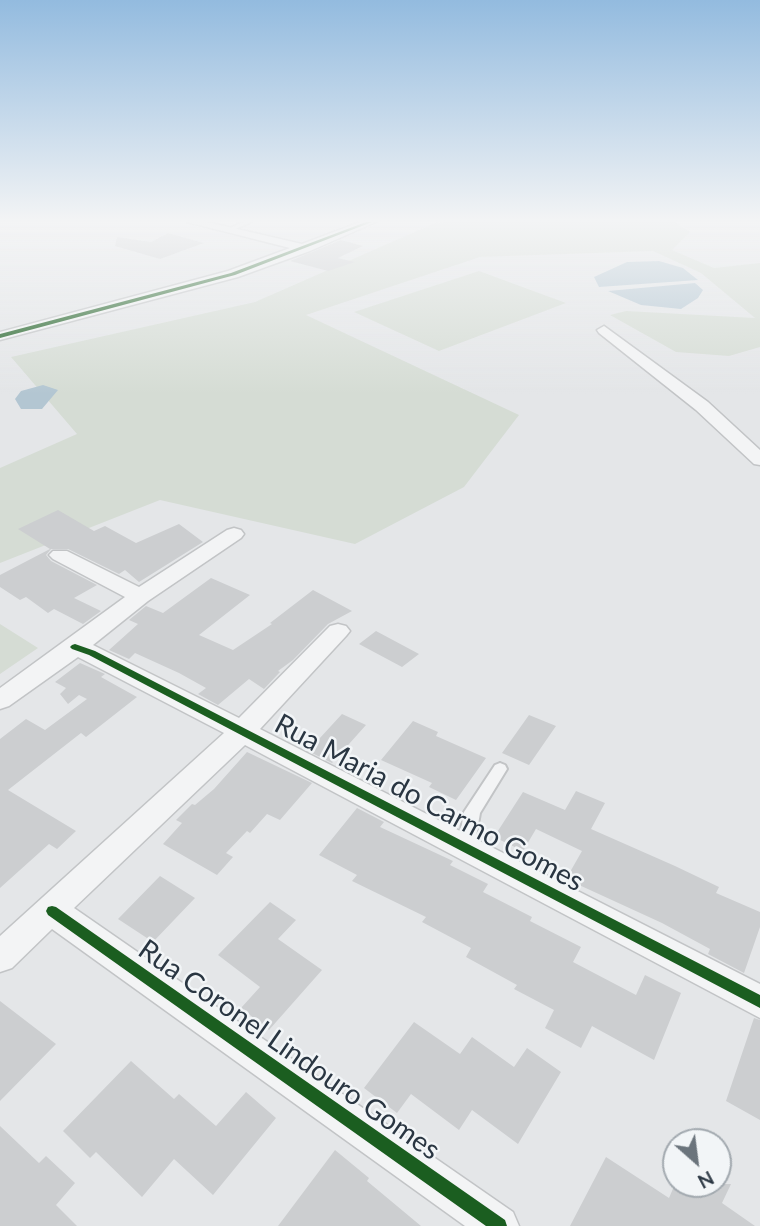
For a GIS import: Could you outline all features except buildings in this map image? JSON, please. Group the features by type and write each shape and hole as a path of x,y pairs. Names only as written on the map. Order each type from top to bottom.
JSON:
{"street":[{"path":"0,336 211,279"},
{"path":"604,330 702,406 760,460"},
{"path":"0,700 75,647 140,596 234,534"},
{"path":"60,555 140,596"},
{"path":"0,957 242,732 338,631"},
{"name":"Rua Maria do Carmo Gomes","path":"75,647 92,653 760,1002"},
{"name":"Rua Coronel Lindouro Gomes","path":"52,911 499,1226"}],"lane":[{"path":"466,848 472,812 500,769"}],"shaded area":[{"path":"307,279 413,279 306,315 519,415 464,487 355,544 160,500 0,563 0,468 77,434 11,357 255,302"},
{"path":"454,279 501,279 566,303 439,351 354,312"},
{"path":"708,279 760,279 760,347 729,356 676,352 610,315 626,311 755,318"},
{"path":"0,624 38,648 0,674"}],"water":[{"path":"595,279 698,280 599,287"},
{"path":"695,283 703,290 698,298 681,309 641,305 608,291"},
{"path":"43,385 58,390 42,409 21,409 15,399 21,391"}],"cycle path":[{"path":"0,336 213,279"},
{"path":"75,647 92,653 760,1002"},
{"path":"52,911 499,1226"}]}
